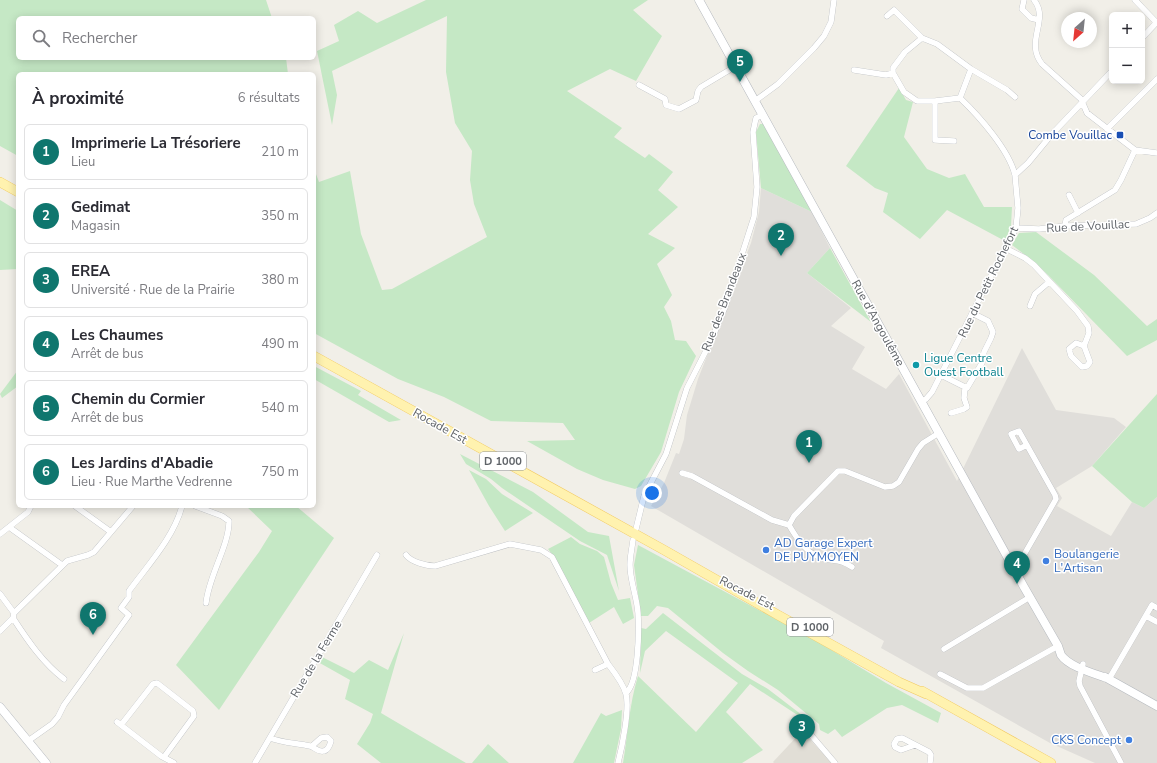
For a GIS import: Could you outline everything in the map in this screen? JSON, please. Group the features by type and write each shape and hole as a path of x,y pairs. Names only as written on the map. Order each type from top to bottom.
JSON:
{"main road":[{"path":"0,182 16,191"},
{"name":"Rocade Est","path":"316,357 692,565 785,613 902,678 926,694 1051,763"}],"street":[{"name":"Rue d'Angoulême","path":"699,0 1062,655 1066,661 1109,679 1157,706"},
{"path":"755,101 778,84 821,40 830,22 834,0"},
{"path":"1024,0 1022,9 1031,18 1039,20"},
{"path":"1034,0 1038,9 1039,20 1034,45 1037,57 1042,64 1081,99 1087,113 1107,129 1135,150 1157,153"},
{"path":"1135,0 1157,22 1145,35"},
{"path":"887,16 894,10 922,38 937,44 971,69 1007,90 1015,97"},
{"path":"922,38 905,52 893,68 893,73 904,92 917,101 935,101 960,98 971,69"},
{"path":"639,85 665,99 666,105 679,109 696,100 701,86 736,66"},
{"path":"854,70 886,76 893,73"},
{"path":"1015,175 1028,163 1052,134 1109,74"},
{"path":"1107,129 1157,79"},
{"name":"Rue du Petit Rochefort","path":"922,401 932,392 1016,228 1018,208 1013,167 997,140 982,121 960,98"},
{"path":"935,101 936,140 954,141"},
{"name":"Rue des Brandeaux","path":"636,529 644,496 666,454 687,388 705,353 720,318 735,279 752,224 756,207 757,188 753,132 756,118 763,114"},
{"path":"1065,226 1066,220 1115,190 1135,150"},
{"path":"1069,195 1078,213"},
{"name":"Rue de Vouillac","path":"1016,228 1039,229 1065,226 1136,224 1157,213"},
{"path":"1005,248 1030,261 1077,311 1088,326 1089,333 1084,346"},
{"path":"1030,306 1035,294 1049,282"},
{"path":"965,388 969,386 982,362 984,352 993,334 989,323 972,314"},
{"path":"941,375 965,388"},
{"path":"952,414 967,407 964,398 965,388"},
{"path":"789,524 794,516 838,471 845,471 885,487 893,486 899,482 923,443 939,433"},
{"path":"1012,566 1021,560 1056,499 1055,494 1027,445"},
{"path":"682,473 692,476 772,520 789,524"},
{"path":"0,534 28,512 31,508"},
{"path":"78,508 111,532"},
{"path":"0,631 62,565 72,558 88,555 94,552 131,508"},
{"path":"28,741 52,724 58,717 64,705 129,615 121,608 129,597 129,591 173,531 181,508"},
{"path":"200,508 222,516 229,521 229,531 210,583 206,603"},
{"path":"789,524 795,536 807,550 816,556 824,559 844,562 852,567"},
{"path":"10,527 62,565"},
{"path":"626,694 635,675 638,637 638,612 630,564 634,540"},
{"path":"406,555 410,560 430,566 510,544 541,550 552,557 608,664 617,676 626,694 627,700 624,737 618,763"},
{"name":"Rue de la Ferme","path":"255,763 377,555"},
{"path":"0,594 25,637 51,669 64,679"},
{"path":"944,649 1030,597"},
{"path":"1109,679 1146,616 1155,607"},
{"path":"1146,616 1157,622"},
{"path":"940,674 967,688 983,688 1058,646"},
{"path":"595,670 608,664"},
{"path":"1082,667 1079,681 1080,686 1121,763"},
{"path":"164,757 194,716 193,712 157,683 153,684 119,724 164,757 174,763"},
{"path":"0,707 46,763"},
{"path":"811,735 835,763"},
{"path":"270,738 282,742 312,746"},
{"path":"915,745 932,755 930,763"}],"shaded area":[{"path":"761,188 812,212 830,248 807,273 851,308 831,326 865,347 852,369 886,389 899,374 957,481 1022,348 1056,410 1114,418 1126,427 1092,466 1056,488 1062,498 1057,506 1111,536 1132,502 1144,508 1157,497 1157,763 1095,763 1050,743 881,648 884,641 651,506 664,483 676,453 679,454 684,439 687,415 698,379 751,243 759,212"},
{"path":"802,731 832,763 773,762"}],"green space":[{"path":"0,0 266,0 271,16 16,16 16,60 286,60 288,72 16,72 16,155 0,146"},
{"path":"426,0 648,0 633,10 662,36 636,81 610,69 567,91 622,128 614,137 645,158 649,154 673,172 658,190 678,207 648,234 675,248 657,264 672,295 664,307 671,321 675,340 686,341 696,356 679,392 661,452 641,486 635,489 603,480 577,469 527,441 575,440 563,423 491,421 444,397 398,379 316,334 316,174 319,182 350,171 361,234 382,290 392,289 487,237 474,204 470,180 472,151 455,123 446,72 447,16 332,71 337,95 332,125 317,51 339,41 334,25 358,11 377,23"},
{"path":"899,88 906,100 913,102 904,137 927,169 949,178 965,174 984,207 1012,207 1011,226 1005,241 947,210 920,239 883,212 888,193 875,188 846,166"},
{"path":"760,124 763,124 812,212 761,188 756,132"},
{"path":"0,200 16,210 16,269 0,270"},
{"path":"1036,232 1094,275 1147,326 1157,319 1157,340 1127,356 1048,275 1012,245 1019,233"},
{"path":"830,248 871,322 807,273"},
{"path":"316,367 361,391 358,395 401,420 389,422 316,380"},
{"path":"16,373 16,388 2,398 0,394"},
{"path":"1157,394 1157,497 1144,508 1132,502 1092,466"},
{"path":"460,454 533,492 588,532 609,536 619,591 607,555 580,541 491,479 466,464"},
{"path":"469,470 486,479 502,494 533,513 505,531"},
{"path":"248,508 298,508 334,538 219,710 176,665 259,552 272,531"},
{"path":"571,537 580,544 597,551 604,557 611,583 618,600 630,598 634,618 623,624 614,607 589,623 555,558 548,549"},
{"path":"638,545 815,640 886,683 941,713 938,723 902,705 887,708 842,737 835,729 828,734 820,730 819,724 778,690 723,653 668,608 657,606 648,616 641,616 634,565"},
{"path":"663,613 742,674 768,689 811,722 811,724 802,731 805,720 750,684 726,712 763,750 742,763 623,763 631,709 638,676 696,732 738,683 666,631 645,651 640,673 641,628 646,629"},
{"path":"404,633 381,713 466,763 381,763 357,744 370,723 373,714 345,699 350,680 318,662 322,657 354,673 369,660 388,670"},
{"path":"622,710 621,729 614,763 573,763 601,713 606,716"},
{"path":"488,744 509,763 472,763"}],"place":[{"name":"Chemin du Cormier","path":"740,82"},
{"name":"Combe Vouillac","path":"1120,135"},
{"name":"Gedimat","path":"781,256"},
{"name":"Ligue Centre Ouest Football","path":"916,365"},
{"name":"Imprimerie La Trésoriere","path":"809,463"},
{"name":"AD Garage Expert DE PUYMOYEN","path":"766,550"},
{"name":"Boulangerie L'Artisan","path":"1046,561"},
{"name":"Les Chaumes","path":"1017,584"},
{"name":"Les Jardins d'Abadie","path":"93,635"},
{"name":"CKS Concept","path":"1129,740"},
{"name":"EREA","path":"802,747"}]}
